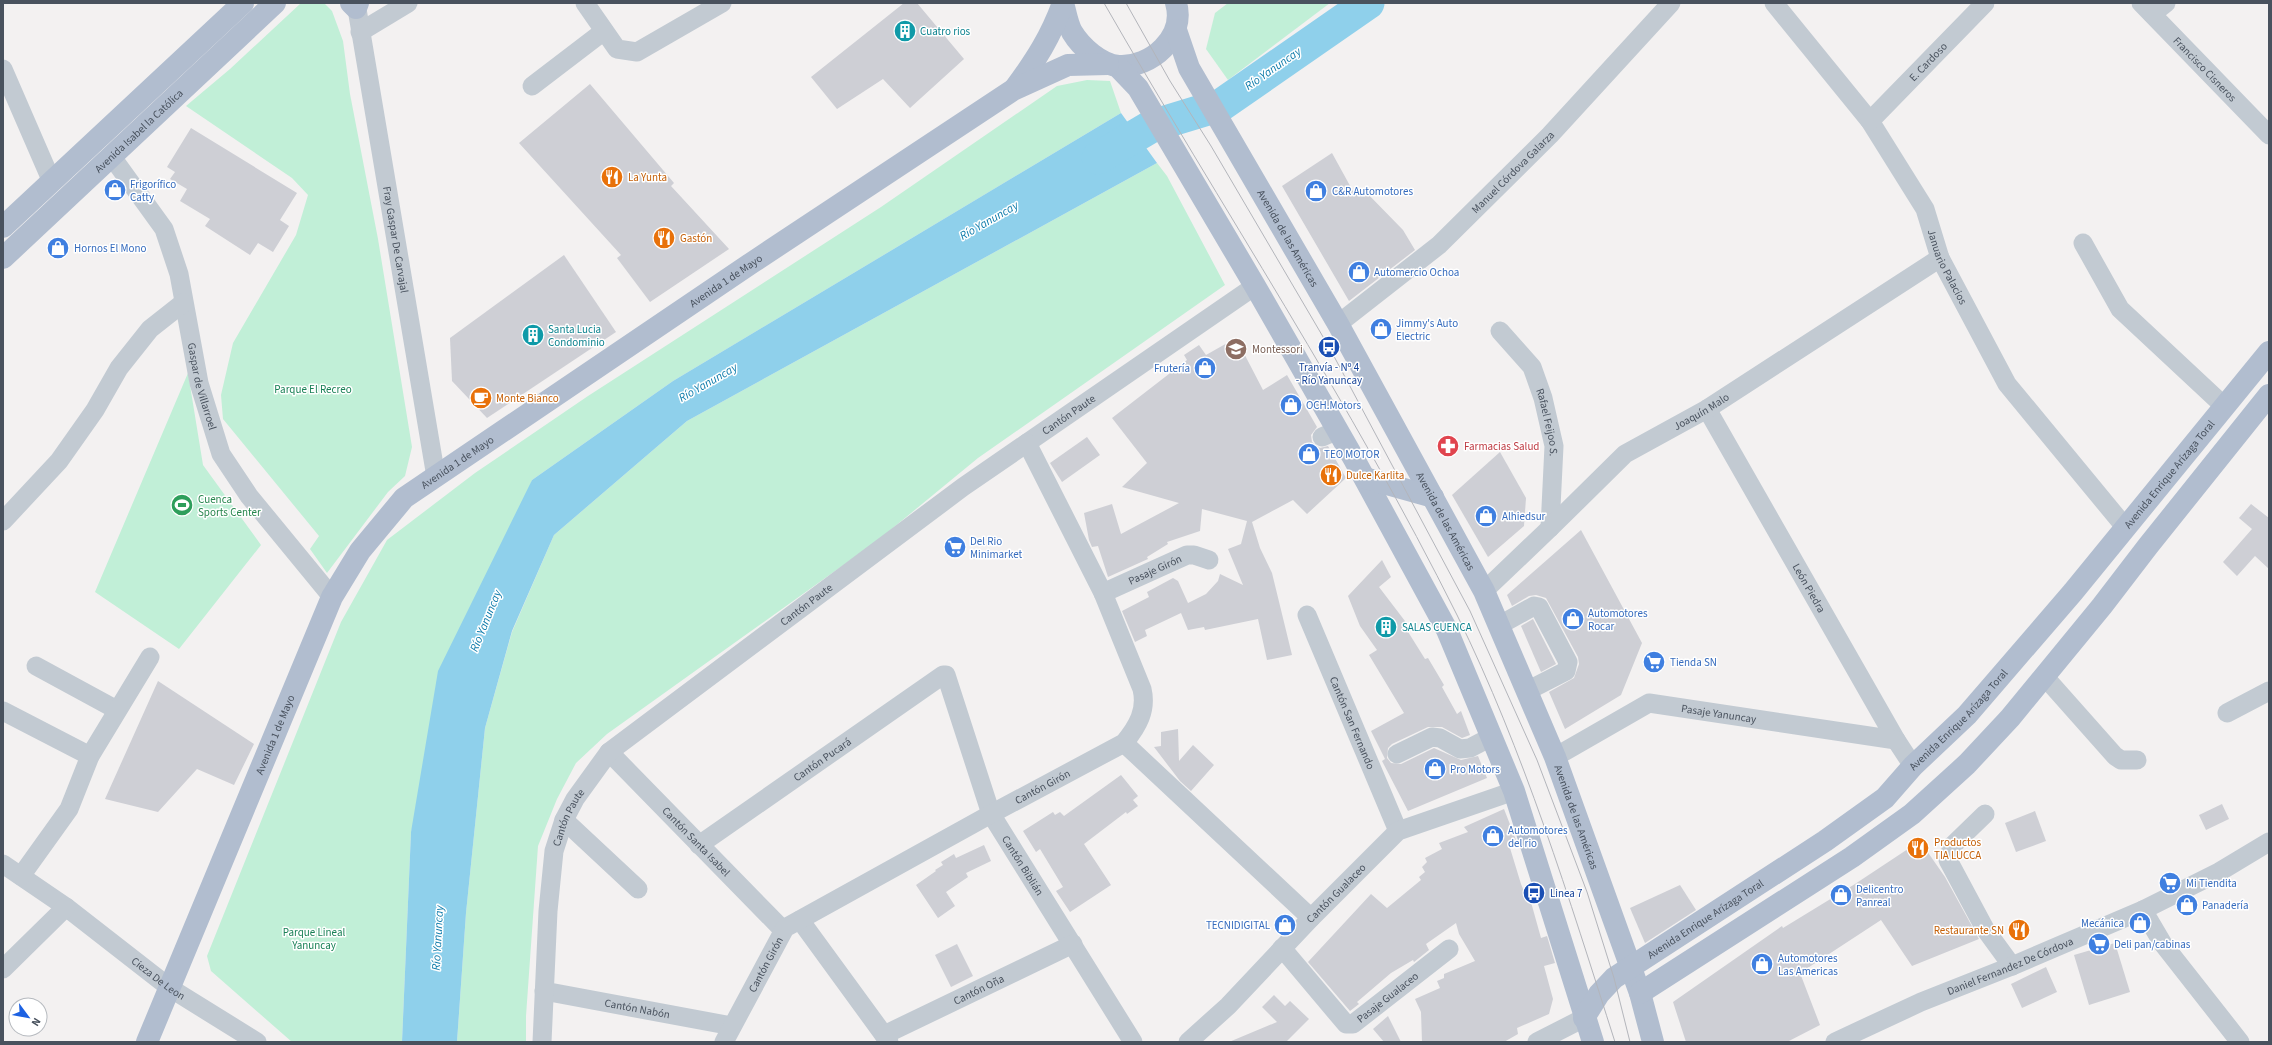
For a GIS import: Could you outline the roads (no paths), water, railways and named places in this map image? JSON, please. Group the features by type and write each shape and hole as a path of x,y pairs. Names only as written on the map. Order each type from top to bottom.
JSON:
{"main road":[{"name":"Avenida Isabel la Católica","path":"3,227 243,3"},
{"name":"Avenida Isabel la Católica","path":"3,258 275,3"},
{"path":"1063,3 1069,26 1074,34 1092,54 1113,65 1138,88 1255,286 1330,433 1365,478 1447,630 1514,791 1584,1018 1593,1042"},
{"name":"Avenida 1 de Mayo","path":"1013,90 1036,59 1052,32 1063,3"},
{"name":"Avenida de las Américas","path":"1113,65 1139,64 1155,55 1165,47 1180,14"},
{"name":"Avenida de las Américas","path":"1180,14 1189,68 1227,136 1338,324 1484,591 1555,757 1640,993 1653,1042"},
{"name":"Avenida 1 de Mayo","path":"147,1042 332,598 360,551 404,498 562,390 1013,90 1068,65 1113,65"},
{"name":"Avenida Enrique Arízaga Toral","path":"1584,1018 1599,994 1609,983 1631,967 1831,837 1885,798 1913,766 1968,715 2073,592 2269,352"},
{"path":"1640,993 1852,857 1912,814 1966,764 2010,718 2102,606 2269,395"},
{"path":"1365,478 1433,497"}],"street":[{"path":"360,32 408,3"},
{"path":"585,3 617,49 637,52 722,3"},
{"name":"Manuel Córdova Galarza","path":"1338,324 1438,245 1550,134 1671,3"},
{"name":"Januario Palacios","path":"1774,3 1870,121 1925,209 1940,258 2007,384 2126,527"},
{"name":"E. Cardoso","path":"1870,121 1985,3"},
{"name":"Fray Gaspar De Carvajal","path":"355,4 436,477"},
{"name":"Francisco Cisneros","path":"2153,7 2269,135"},
{"path":"532,86 604,31"},
{"path":"3,70 52,182"},
{"name":"Gaspar de Villarroel","path":"112,157 164,229 179,274 199,383 221,454 249,496 332,598"},
{"path":"2083,243 2120,308 2224,406"},
{"name":"Joaquín Malo","path":"1484,591 1625,454 1707,409 1940,258"},
{"name":"Cantón Paute","path":"542,1042 553,858 564,820 581,788 609,752 962,487 1255,286"},
{"path":"3,521 59,461 95,410 119,368 146,335 184,303"},
{"name":"Rafael Feijoo S.","path":"1500,330 1532,367 1543,398 1554,446 1550,528"},
{"name":"León Piedra","path":"1707,409 1896,740 1913,766"},
{"name":"Cantón Girón","path":"728,1034 783,930 991,814 1124,743 1136,728 1141,717 1144,697 1103,593 1027,443"},
{"name":"Pasaje Girón","path":"1103,593 1187,556 1194,555 1209,560"},
{"path":"1498,626 1534,606 1539,607 1568,662 1566,671 1527,691"},
{"name":"Cantón San Fernando","path":"1306,615 1398,831"},
{"path":"21,876 69,808 90,756 150,657"},
{"path":"36,666 117,710"},
{"name":"Cantón Pucará","path":"699,845 943,675 946,675"},
{"name":"Cantón Biblián","path":"946,675 991,814 1133,1042"},
{"path":"2044,676 2115,756 2121,760 2137,760"},
{"path":"2227,713 2269,691"},
{"name":"Pasaje Yanuncay","path":"1555,757 1649,703 1896,740"},
{"path":"3,711 90,756"},
{"path":"1397,754 1432,737 1440,738 1460,749 1470,748 1491,737"},
{"path":"1124,743 1310,918"},
{"name":"Cantón Santa Isabel","path":"609,752 783,930"},
{"name":"Cantón Gualaceo","path":"1188,1042 1228,1006 1310,918 1398,831 1514,791"},
{"path":"1985,814 1952,846 1948,860 1985,929 2012,966"},
{"path":"564,820 638,889"},
{"name":"Daniel Fernandez De Córdova","path":"1835,1042 1921,1002 2012,966 2143,910 2219,872 2269,842"},
{"path":"3,864 66,907 3,969"},
{"name":"Cieza De Leon","path":"66,907 170,988 257,1042"},
{"path":"2143,910 2163,944 2240,1042"},
{"path":"800,920 887,1039"},
{"name":"Cantón Oña","path":"887,1039 1073,944"},
{"name":"Pasaje Gualaceo","path":"1282,948 1346,1024 1349,1025 1353,1024 1449,949"},
{"name":"Cantón Nabón","path":"544,991 728,1034"},
{"path":"1537,1042 1584,1018"}],"water":[{"path":"1121,113 1157,163 687,421 554,535 512,631 485,728 466,913 457,1042 402,1042 411,832 438,671 532,480 673,381"}],"waterway":[{"name":"Río Yanuncay","path":"1098,158 1152,126 1221,105 1368,3"}],"tram line":[{"path":"1104,3 1330,382 1416,536 1457,615 1481,666 1503,719 1544,826 1615,1042"},
{"path":"1126,3 1170,81 1211,146 1329,347 1470,611 1537,760 1587,892 1614,978 1630,1042"}],"place":[{"name":"Cuatro rios","path":"905,31"},
{"name":"La Yunta","path":"612,177"},
{"name":"Frigorífico Catty","path":"115,190"},
{"name":"C&R Automotores","path":"1316,191"},
{"name":"Gastón","path":"664,238"},
{"name":"Hornos El Mono","path":"58,248"},
{"name":"Automercio Ochoa","path":"1359,272"},
{"name":"Jimmy's Auto Electric","path":"1381,329"},
{"name":"Santa Lucia Condominio","path":"533,335"},
{"name":"Tranvía - Nº 4 - Río Yanuncay","path":"1329,347"},
{"name":"Montessori","path":"1236,349"},
{"name":"Frutería","path":"1205,368"},
{"name":"Monte Bianco","path":"481,398"},
{"name":"OCH.Motors","path":"1291,405"},
{"name":"Farmacias Salud","path":"1448,446"},
{"name":"TEO MOTOR","path":"1309,454"},
{"name":"Dulce Karlita","path":"1331,475"},
{"name":"Cuenca Sports Center","path":"182,505"},
{"name":"Alhiedsur","path":"1486,516"},
{"name":"Del Rio Minimarket","path":"955,547"},
{"name":"Automotores Rocar","path":"1573,619"},
{"name":"SALAS CUENCA","path":"1386,627"},
{"name":"Tienda SN","path":"1654,662"},
{"name":"Pro Motors","path":"1435,769"},
{"name":"Automotores del rio","path":"1493,836"},
{"name":"Productos TIA LUCCA","path":"1918,848"},
{"name":"Mi Tiendita","path":"2170,883"},
{"name":"Linea 7","path":"1534,893"},
{"name":"Delicentro Panreal","path":"1841,895"},
{"name":"Panadería","path":"2187,905"},
{"name":"Mecánica","path":"2140,923"},
{"name":"TECNIDIGITAL","path":"1285,925"},
{"name":"Restaurante SN","path":"2019,930"},
{"name":"Deli pan/cabinas","path":"2099,944"},
{"name":"Automotores Las Americas","path":"1762,964"}],"park label":[{"name":"Parque El Recreo","path":"313,389"},
{"name":"Parque Lineal Yanuncay","path":"314,938"}]}
